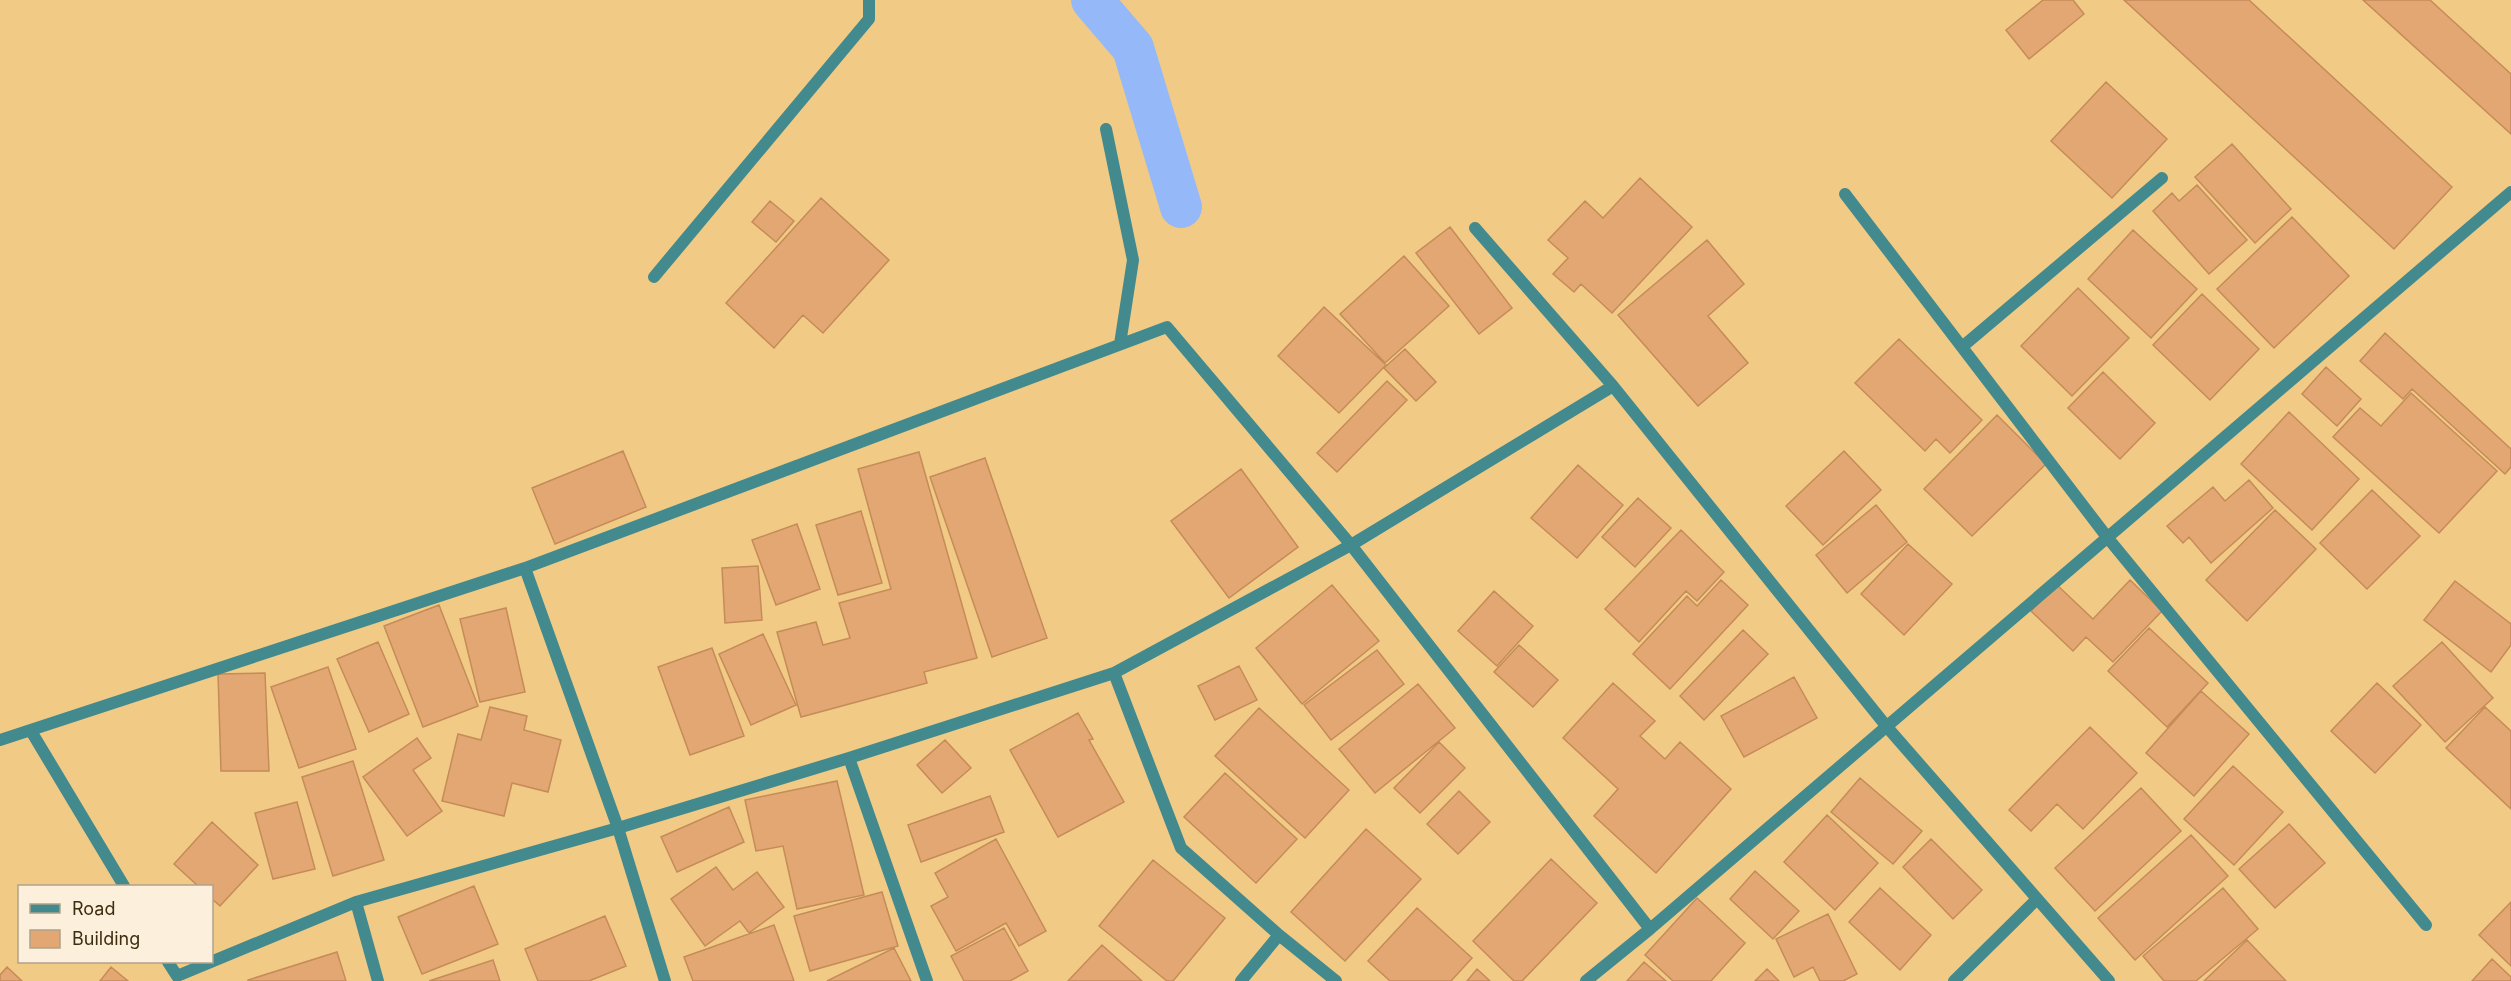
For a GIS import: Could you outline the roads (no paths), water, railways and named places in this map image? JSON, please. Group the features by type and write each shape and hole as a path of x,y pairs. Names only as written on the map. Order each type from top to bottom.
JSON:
{"street":[{"path":"654,277 869,19 869,0"},
{"path":"1106,129 1133,260 1120,345"},
{"path":"1962,347 2162,178"},
{"path":"1586,981 1887,727 2511,192"},
{"path":"1845,194 2108,537 2426,925"},
{"path":"1475,228 1612,386 1887,727 2109,981"},
{"path":"0,740 525,568 1167,327 1351,545 1650,929"},
{"path":"169,963 177,979 356,902 618,828 849,758 1114,673 1351,545 1612,386"},
{"path":"525,568 618,828 665,981"},
{"path":"1114,673 1181,848 1279,935 1336,981"},
{"path":"32,731 123,885"},
{"path":"849,758 927,981"},
{"path":"1954,981 2037,899"},
{"path":"356,902 378,981"},
{"path":"1241,981 1279,935"}],"waterway":[{"path":"1092,0 1133,48 1181,207"}]}
